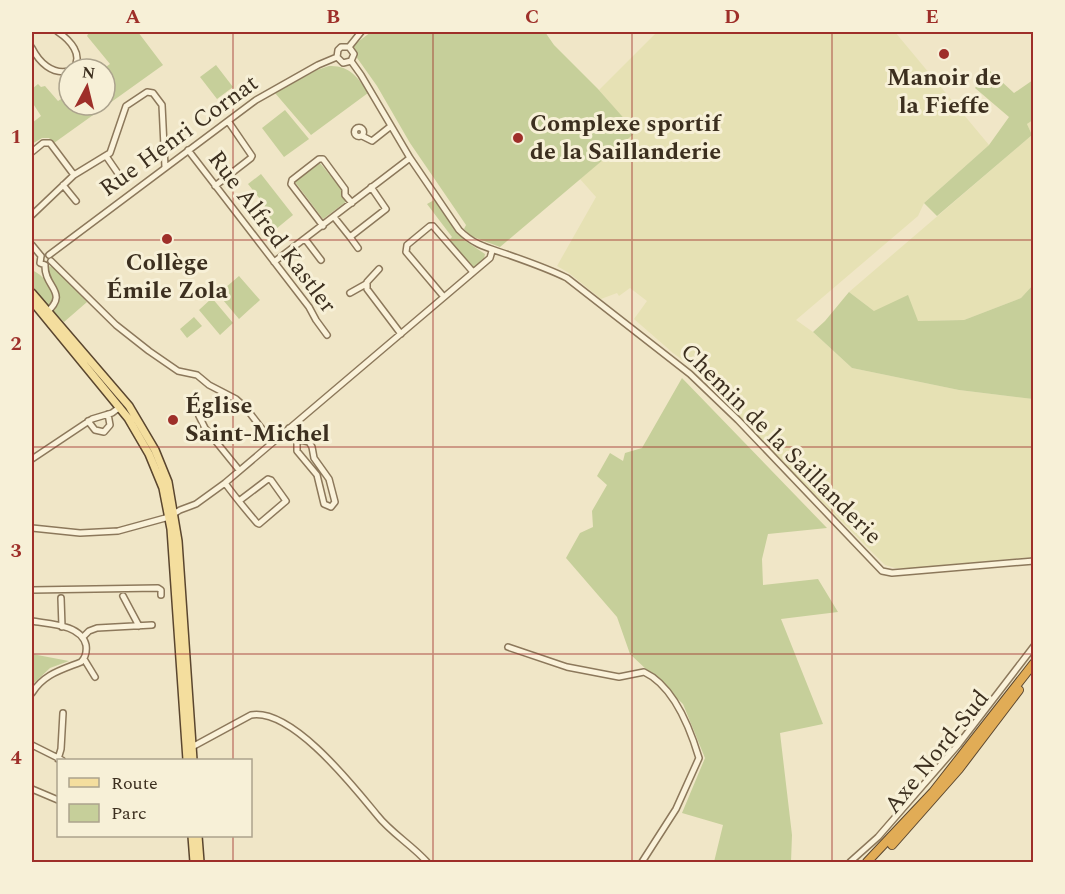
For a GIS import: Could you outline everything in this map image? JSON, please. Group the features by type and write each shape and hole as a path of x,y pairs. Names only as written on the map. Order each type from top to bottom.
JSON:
{"highway":[{"name":"Axe Nord-Sud","path":"867,862 933,792 1034,663"},
{"name":"Axe Nord-Sud","path":"873,862 924,811 1034,671"}],"main road":[{"path":"32,293 45,313 120,407 142,440 164,488 172,515 187,759"},
{"path":"32,301 132,410 162,466 172,515 193,759"},
{"path":"192,837 194,862"},
{"path":"198,837 200,862"}],"street":[{"path":"58,32 69,41 77,57"},
{"path":"349,47 360,32"},
{"path":"349,47 341,47 337,57 343,63 351,62"},
{"path":"349,47 354,54 351,62"},
{"path":"32,48 48,67 57,70"},
{"name":"Rue Henri Cornat","path":"45,266 50,258 228,121 274,89 337,57"},
{"path":"32,528 106,533 172,515 196,504 225,483 490,258 492,251 475,243 459,230 410,158 362,75 351,62"},
{"path":"32,215 74,175 106,156 112,149 126,106 150,92 162,105 165,168"},
{"path":"215,186 252,156 228,121"},
{"path":"362,136 372,141 391,126"},
{"path":"32,152 43,143 50,143 74,175"},
{"name":"Rue Alfred Kastler","path":"188,150 309,307 327,335"},
{"path":"106,156 117,172"},
{"path":"274,262 410,158"},
{"path":"323,226 291,184 292,180 319,159 323,159 345,189 345,195 352,203"},
{"path":"63,185 76,201"},
{"path":"350,237 386,209 371,188"},
{"path":"32,202 37,209"},
{"path":"334,217 358,248"},
{"path":"444,297 406,252 407,245 433,226 473,272"},
{"path":"305,239 321,260"},
{"path":"32,245 41,256 40,263 45,266 45,276 57,297 55,305 45,313"},
{"name":"Chemin de la Saillanderie","path":"492,251 501,252 567,278 690,374 738,420 882,571 892,573 1034,561"},
{"path":"41,256 46,253 116,325 149,351 178,371 197,375 208,385 236,399 246,408 272,442"},
{"path":"350,293 366,284 379,268"},
{"path":"366,284 367,289 401,334"},
{"path":"32,459 88,421 112,414 120,407"},
{"path":"88,421 95,430 104,432 110,425 108,414"},
{"path":"199,416 205,428 238,470"},
{"path":"289,428 297,439 297,451 318,477 324,504 328,507 333,506 329,478 314,458 312,447 306,440 297,439"},
{"path":"225,483 239,501 259,524 286,501 271,480 266,480 239,501"},
{"path":"32,590 158,588 161,590 161,595"},
{"path":"123,596 139,626"},
{"path":"61,598 62,627"},
{"path":"32,621 62,627 83,637"},
{"path":"83,637 89,631 97,628 152,626"},
{"path":"83,637 86,651 84,659 94,677"},
{"path":"850,862 878,837 958,745 1034,646"},
{"path":"508,647 567,667 619,677 644,672 671,696 679,707 699,758 676,809 642,862"},
{"path":"32,693 51,673 84,659"},
{"path":"60,759 63,713"},
{"path":"192,747 251,715 271,716 315,745 377,816 428,862"},
{"path":"32,745 58,759"},
{"path":"32,789 57,800"}],"shaded area":[{"path":"657,32 895,32 989,145 924,203 918,216 796,320 813,332 852,368 959,390 1033,399 1033,557 912,568 895,568 885,565 761,441 694,368 634,319 647,301 630,288 619,296 617,293 601,299 557,266 596,197 580,179 635,132 599,90"},
{"path":"1033,120 1033,285 1021,298 964,320 918,321 874,311 849,292 1032,135 1027,124"}],"green space":[{"path":"89,32 138,32 163,65 117,98 117,57 104,57 87,36"},
{"name":"Complexe sportif de la Saillanderie","path":"371,32 545,32 554,45 598,89 636,132 500,247 471,236 464,229 466,225 410,143 377,86 355,55 351,47"},
{"path":"216,65 233,87 217,99 200,77"},
{"path":"329,66 336,66 352,73 368,93 311,135 275,93"},
{"path":"989,70 1014,93 1033,80 1033,120 1027,124 1032,135 937,216 924,203 989,145 1009,117 975,88"},
{"path":"38,84 41,87 45,86 57,100 57,117 90,117 54,143 49,138 42,138 32,144 32,123 41,116 32,102 32,89"},
{"path":"285,110 309,139 284,157 262,128"},
{"path":"320,163 343,191 343,197 347,201 323,219 295,182"},
{"path":"261,174 293,215 276,229 266,216 261,219 259,216 263,213 265,205 248,184"},
{"path":"436,199 464,240 485,254 484,259 474,268 449,240 452,237 427,204"},
{"path":"49,266 54,268 87,302 64,322 53,311 60,297 48,277"},
{"path":"32,270 49,285 54,299 48,306 32,288"},
{"path":"239,276 260,300 239,319 218,294"},
{"path":"1033,285 1033,399 959,390 852,368 813,332 849,292 874,311 908,295 918,321 964,320 1021,298"},
{"path":"212,298 233,323 220,335 199,310"},
{"path":"194,317 202,326 187,338 180,329"},
{"path":"682,378 827,528 768,534 762,559 763,585 818,579 838,612 781,619 823,724 780,733 792,835 791,862 714,862 723,825 682,813 705,758 683,704 630,654 617,617 566,558 580,533 593,527 592,511 607,485 597,476 610,453 623,461 625,453 642,448"},
{"path":"32,654 69,661 50,668 32,685"}],"place":[{"name":"Manoir de la Fieffe","path":"944,54"},
{"name":"Complexe sportif de la Saillanderie","path":"518,138"},
{"name":"Collège Émile Zola","path":"167,239"},
{"name":"Église Saint-Michel","path":"173,420"}]}
